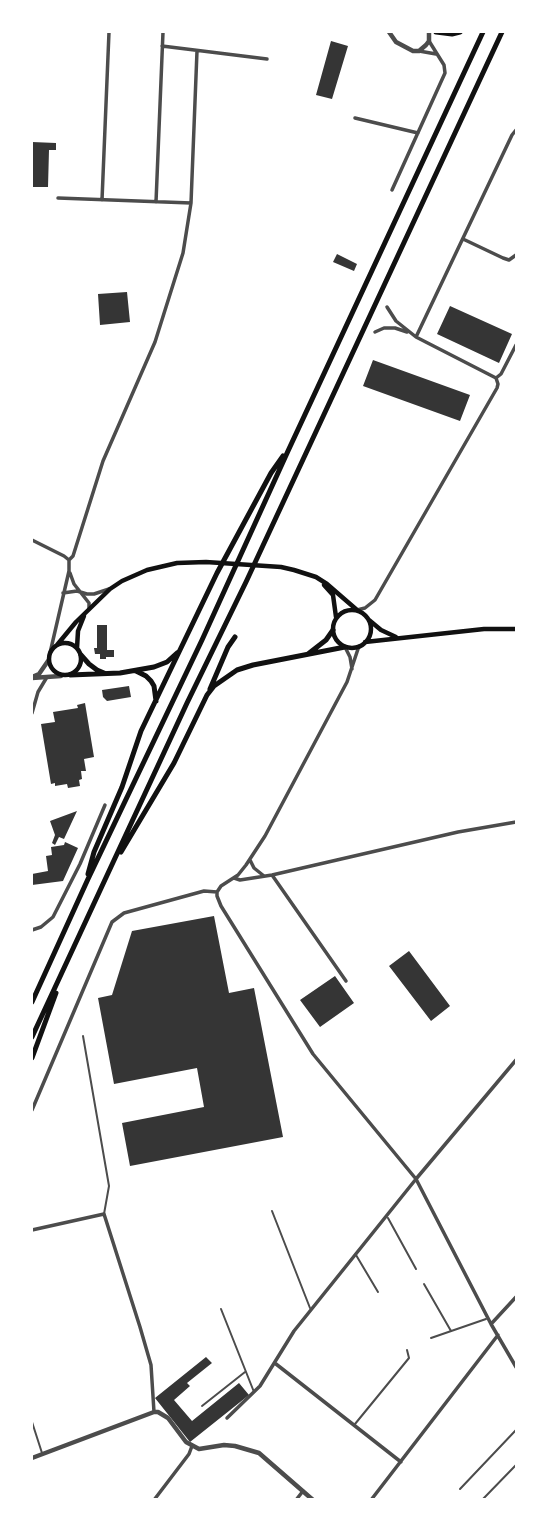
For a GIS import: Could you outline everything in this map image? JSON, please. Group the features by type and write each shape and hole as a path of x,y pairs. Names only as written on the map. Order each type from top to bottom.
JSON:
{"highway":[{"path":"436,32 460,32"},
{"path":"32,1002 483,32"},
{"path":"32,1037 502,32"},
{"path":"88,878 89,867 122,787 136,743 236,537 271,473 288,451"},
{"path":"306,656 326,640 332,630"},
{"path":"113,862 123,850 174,763 235,637"},
{"path":"207,695 214,686 245,667 345,647"},
{"path":"70,675 107,674 154,667 167,662 181,648"},
{"path":"81,655 97,670 107,674"},
{"path":"133,671 151,681 156,701"},
{"path":"32,994 50,962"},
{"path":"32,1058 57,990 58,979"}],"main road":[{"path":"57,645 68,643 81,655 78,670 70,675 61,676 53,670 48,661 50,653 76,622 110,589 147,570 177,563 206,562 281,567 316,577 381,630 397,638"},
{"path":"316,577 333,595 336,617 332,630 336,640 345,647 359,646 371,632 368,620"},
{"path":"336,617 345,611 357,610"},
{"path":"77,649 78,631 84,615"},
{"path":"365,642 484,629 516,629"}],"street":[{"path":"102,200 109,32"},
{"path":"156,202 163,32"},
{"path":"392,190 445,73 444,65 429,41 429,32"},
{"path":"391,33 401,46 413,51 436,54"},
{"path":"419,51 429,41"},
{"path":"162,46 267,59"},
{"path":"50,653 69,572 69,561 73,556 103,461 164,318 184,248 191,203 197,51"},
{"path":"355,118 418,133"},
{"path":"416,337 516,130"},
{"path":"58,198 191,203"},
{"path":"463,239 509,260 516,255"},
{"path":"387,307 396,321 409,333"},
{"path":"357,610 365,608 375,600 498,384 496,378 409,333 395,328 375,331"},
{"path":"496,378 501,374 516,345"},
{"path":"32,540 64,555 69,561"},
{"path":"69,572 74,584 89,603 89,610"},
{"path":"63,593 77,591 94,594 110,589"},
{"path":"359,646 352,671 265,836 250,860 234,878 221,886 217,896 313,1054 416,1179 516,1367"},
{"path":"345,647 352,671"},
{"path":"32,678 39,674 48,661"},
{"path":"32,713 38,692 47,676"},
{"path":"32,678 61,676"},
{"path":"32,930 53,918 105,805"},
{"path":"234,878 240,880 272,875 458,832 516,822"},
{"path":"250,860 254,868 264,876"},
{"path":"272,875 346,981"},
{"path":"32,1110 112,922 124,913 204,891 217,892"},
{"path":"227,1418 254,1392 311,1309 516,1060"},
{"path":"32,1230 104,1214 151,1365 154,1412"},
{"path":"491,1324 516,1297"},
{"path":"371,1500 498,1335"},
{"path":"275,1363 401,1462"},
{"path":"32,1458 154,1412 161,1413 186,1442 199,1449 224,1445 259,1453 313,1500"},
{"path":"154,1500 189,1454 192,1446"},
{"path":"296,1500 303,1491"}],"lane":[{"path":"83,1036 109,1186 104,1214"},
{"path":"272,1211 311,1309"},
{"path":"387,1216 416,1269"},
{"path":"355,1254 378,1292"},
{"path":"424,1284 451,1331"},
{"path":"221,1309 254,1392"},
{"path":"431,1338 488,1318"},
{"path":"354,1425 409,1358 407,1350"},
{"path":"202,1406 246,1371"},
{"path":"32,1422 42,1454"},
{"path":"460,1489 516,1430"},
{"path":"482,1500 516,1465"}],"building":[{"path":"331,41 348,46 332,99 316,95"},
{"path":"32,142 56,143 56,150 49,150 48,187 32,187"},
{"path":"337,254 357,264 354,271 333,262"},
{"path":"127,292 130,322 100,325 98,294"},
{"path":"450,306 512,334 499,363 437,334"},
{"path":"373,360 470,395 460,421 363,386"},
{"path":"97,625 107,625 107,650 114,650 114,657 100,659 100,654 95,654"},
{"path":"129,686 131,697 107,701 103,697 102,690"},
{"path":"85,703 94,757 84,759 86,771 81,771 80,786 55,786 55,783 51,784 41,724 55,722 53,712 78,708 77,705"},
{"path":"77,811 64,839 59,837 55,845 52,843 55,835 50,821"},
{"path":"65,842 78,848 63,881 32,885 32,874 48,871 46,856 52,855 51,847 64,845"},
{"path":"214,916 229,993 254,988 283,1137 130,1166 122,1123 204,1107 197,1068 114,1084 98,998 112,995 132,931"},
{"path":"409,951 450,1006 431,1021 389,966"},
{"path":"335,976 354,1003 320,1027 300,1000"},
{"path":"206,1357 212,1363 187,1383 190,1386 174,1400 192,1421 239,1383 249,1395 190,1442 155,1398"}]}
